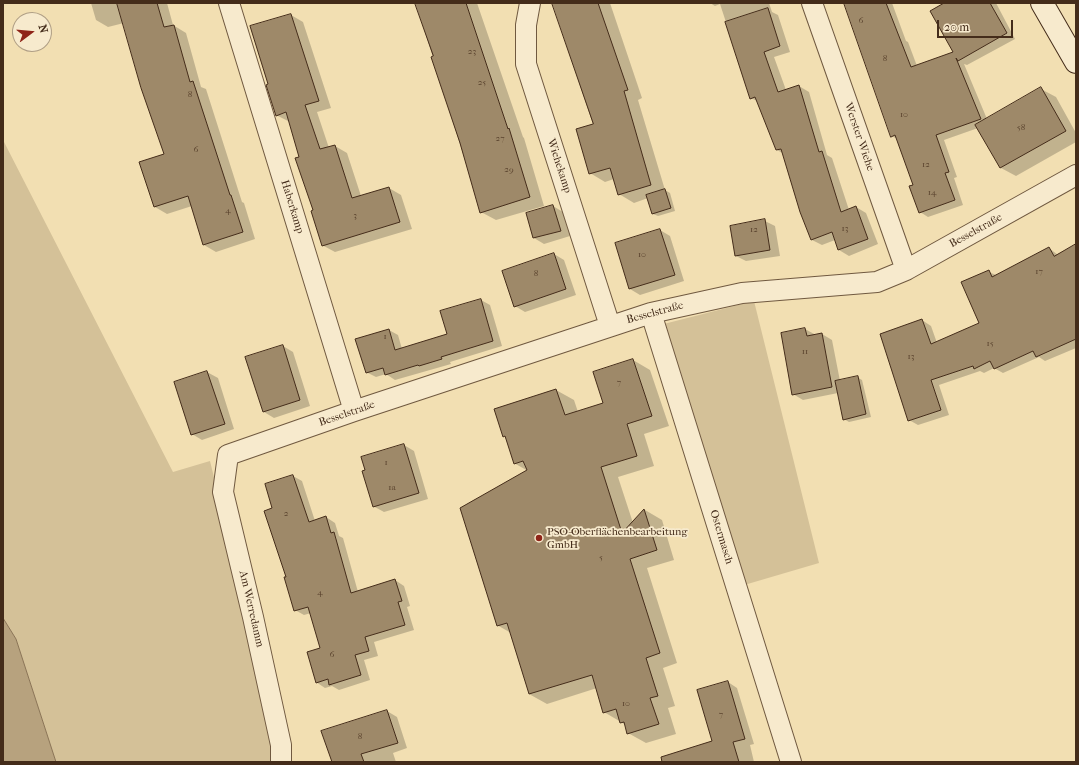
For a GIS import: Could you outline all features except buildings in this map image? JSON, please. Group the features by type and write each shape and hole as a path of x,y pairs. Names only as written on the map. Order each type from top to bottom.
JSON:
{"main road":[{"path":"1042,3 1076,62"}],"street":[{"name":"Haberkamp","path":"229,3 354,411"},
{"name":"Wiehekamp","path":"530,3 526,25 526,64 610,326"},
{"name":"Werster Wiehe","path":"812,3 906,270"},
{"name":"Besselstraße","path":"228,455 354,411 651,313 742,293 877,282 906,270 1076,175"},
{"name":"Ostermasch","path":"651,313 791,762"},
{"name":"Am Werredamm","path":"228,455 223,492 282,745 281,762"}],"shaded area":[{"path":"3,140 173,472 210,461 248,616 274,762 56,762 16,639 3,618"},
{"path":"754,301 819,563 734,588 652,327"},
{"path":"3,618 16,639 56,762 3,762"}],"place":[{"name":"PSO-Oberflächenbearbeitung GmbH","path":"539,538"}]}
